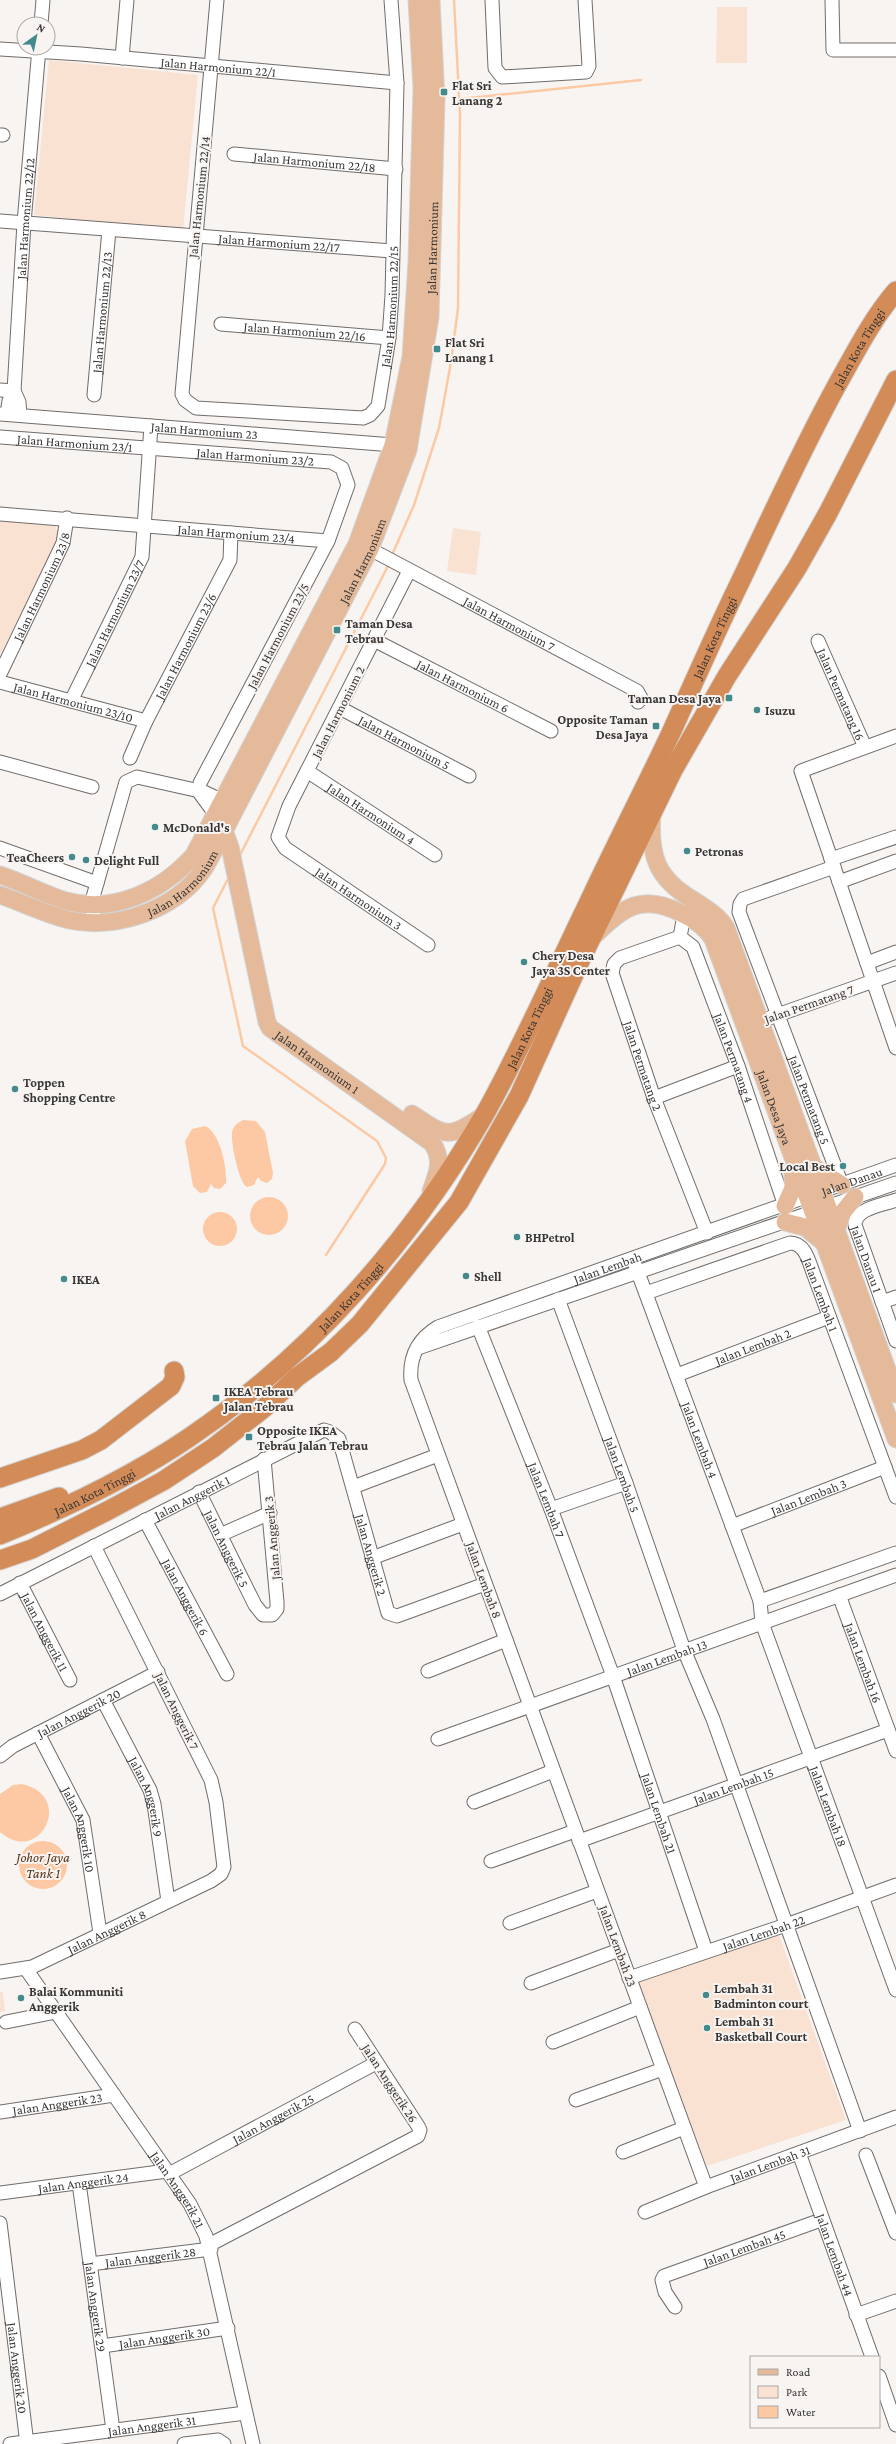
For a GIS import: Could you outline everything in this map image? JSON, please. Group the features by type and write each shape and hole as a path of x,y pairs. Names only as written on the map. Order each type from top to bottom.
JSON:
{"highway":[{"name":"Jalan Kota Tinggi","path":"0,1535 43,1518 123,1477 190,1437 285,1361 313,1336 356,1291 425,1206 483,1116 544,996 663,750 813,429 855,351 894,291"},
{"name":"Jalan Kota Tinggi","path":"0,1560 32,1549 163,1481 213,1448 264,1408 297,1377 331,1352 360,1324 458,1202 519,1096 589,941 653,808 727,676 801,561 896,380"},
{"path":"0,1478 60,1458 101,1440 171,1386 175,1377 174,1370"},
{"path":"5,1517 95,1484 123,1477"},
{"path":"0,1566 32,1549"}],"main road":[{"name":"Jalan Harmonium","path":"0,875 65,900 91,904 125,900 142,895 168,880 194,855 357,544 401,447 410,358 417,262 422,88 417,0"},
{"name":"Jalan Harmonium","path":"0,895 53,916 95,923 125,919 164,905 179,896 198,879 370,549 401,447 430,317 436,99 432,0"},
{"name":"Jalan Harmonium 1","path":"219,808 228,822 278,1023 439,1131 450,1133 459,1132 483,1116"},
{"name":"Jalan Desa Jaya","path":"653,808 651,847 657,864 675,889 708,909 723,924 793,1159 818,1203 836,1230 896,1394"},
{"name":"Jalan Harmonium 1","path":"237,860 267,1022 270,1028 432,1143 438,1153 440,1164 425,1206"},
{"name":"Jalan Desa Jaya","path":"589,941 619,912 637,904 657,904 684,914 704,927 713,939 752,1024 813,1167 824,1244 896,1439"},
{"path":"793,1159 793,1188 785,1214 805,1227 824,1244"},
{"path":"813,1167 842,1185"},
{"path":"836,1230 843,1212 855,1197"}],"street":[{"path":"42,16 43,0"},
{"path":"122,58 127,0"},
{"name":"Jalan Harmonium 22/14","path":"182,394 217,0"},
{"name":"Jalan Harmonium 22/15","path":"182,394 185,400 196,408 363,418 370,415 378,406 389,338 392,295 397,83 391,0"},
{"path":"492,0 495,68 502,77 586,72 589,66 585,0"},
{"path":"832,0 833,50 896,50"},
{"name":"Jalan Harmonium 22/1","path":"0,48 16,48"},
{"name":"Jalan Harmonium 22/1","path":"56,51 397,83"},
{"name":"Jalan Harmonium 22/12","path":"9,415 9,401 14,391 24,223 38,56"},
{"name":"Jalan Harmonium 22/18","path":"234,154 396,169"},
{"name":"Jalan Harmonium 22/17","path":"0,221 392,252"},
{"name":"Jalan Harmonium 22/13","path":"94,395 109,230"},
{"name":"Jalan Harmonium 22/16","path":"221,324 389,338"},
{"path":"0,390 14,391"},
{"name":"Jalan Harmonium 23","path":"9,415 401,447"},
{"name":"Jalan Harmonium 23/7","path":"71,701 142,557 151,426"},
{"name":"Jalan Harmonium 23/1","path":"0,437 150,449"},
{"name":"Jalan Harmonium 23/2","path":"150,449 331,462 342,468 348,484"},
{"name":"Jalan Harmonium 23/5","path":"199,788 328,541 348,484"},
{"name":"Jalan Harmonium 23/4","path":"0,514 67,518 328,541"},
{"name":"Jalan Harmonium 23/8","path":"0,674 63,543 67,518"},
{"name":"Jalan Harmonium 23/6","path":"130,758 146,721 230,560 231,533"},
{"name":"Jalan Harmonium 7","path":"370,549 637,691 640,696 638,702"},
{"name":"Jalan Harmonium 2","path":"290,851 279,841 278,833 307,771 409,571"},
{"name":"Jalan Harmonium 6","path":"374,640 551,731"},
{"name":"Jalan Permatang 16","path":"818,641 865,747"},
{"name":"Jalan Harmonium 23/10","path":"0,682 146,721"},
{"name":"Jalan Harmonium 5","path":"340,708 469,776"},
{"path":"896,736 801,771 896,1048"},
{"path":"0,762 92,787"},
{"name":"Jalan Harmonium 4","path":"307,771 435,855"},
{"path":"95,923 91,904 123,786 129,780 137,777 199,788 219,808"},
{"path":"832,863 896,837"},
{"path":"0,848 97,883"},
{"name":"Jalan Harmonium 3","path":"290,851 428,945"},
{"path":"839,882 896,861"},
{"name":"Jalan Permatang 5","path":"832,863 741,902 739,912 842,1185"},
{"path":"680,937 684,914"},
{"name":"Jalan Permatang 4","path":"680,937 693,947 738,1066 785,1214"},
{"name":"Jalan Permatang 2","path":"680,937 620,958 612,969 621,1003 654,1098 707,1233"},
{"path":"867,963 896,952"},
{"name":"Jalan Permatang 7","path":"752,1024 896,974"},
{"path":"654,1098 738,1066"},
{"name":"Jalan Danau","path":"818,1203 842,1185 896,1165"},
{"name":"Jalan Danau","path":"818,1203 855,1197 896,1182"},
{"name":"Jalan Danau 1","path":"896,1200 861,1212 855,1222 896,1341"},
{"name":"Jalan Lembah","path":"416,1348 638,1272 785,1214 818,1203"},
{"name":"Jalan Lembah","path":"438,1455 411,1380 411,1362 420,1341 438,1327 707,1233 785,1214"},
{"name":"Jalan Lembah 1","path":"646,1293 795,1243 804,1250 896,1497"},
{"name":"Jalan Lembah 4","path":"633,1259 760,1601 762,1623"},
{"path":"882,1302 896,1297"},
{"name":"Jalan Lembah 5","path":"558,1299 626,1483 684,1650"},
{"name":"Jalan Lembah 2","path":"677,1375 829,1317"},
{"name":"Jalan Lembah 7","path":"478,1326 551,1509 612,1676"},
{"name":"Jalan Anggerik 1","path":"0,1594 320,1431 328,1430 338,1439 353,1487"},
{"path":"353,1487 438,1455"},
{"name":"Jalan Lembah 8","path":"438,1455 530,1706"},
{"name":"Jalan Anggerik 3","path":"255,1605 263,1615 272,1615 276,1612 278,1602 264,1459"},
{"name":"Jalan Lembah 3","path":"732,1526 885,1467"},
{"path":"551,1509 626,1483"},
{"name":"Jalan Anggerik 2","path":"353,1487 386,1611 390,1616 396,1616 485,1584"},
{"name":"Jalan Anggerik 5","path":"199,1492 255,1605"},
{"path":"220,1535 270,1513"},
{"name":"Jalan Anggerik 6","path":"145,1520 227,1674"},
{"path":"372,1558 463,1524"},
{"name":"Jalan Anggerik 7","path":"94,1546 158,1672 210,1780 216,1802 224,1867 221,1874 211,1881"},
{"path":"760,1601 896,1553"},
{"name":"Jalan Lembah 13","path":"438,1739 896,1575"},
{"name":"Jalan Anggerik 11","path":"20,1583 70,1680"},
{"name":"Jalan Lembah 16","path":"839,1595 888,1730 895,1745"},
{"name":"Jalan Lembah 18","path":"762,1623 812,1758 861,1898 896,1990"},
{"path":"428,1670 506,1640"},
{"path":"684,1650 713,1719 860,2131"},
{"name":"Jalan Anggerik 20","path":"0,1756 38,1733 158,1672"},
{"name":"Jalan Lembah 21","path":"612,1676 706,1951"},
{"name":"Jalan Anggerik 9","path":"103,1700 151,1794 168,1901"},
{"name":"Jalan Lembah 23","path":"530,1706 706,2187"},
{"name":"Jalan Lembah 15","path":"491,1861 659,1811 888,1730"},
{"name":"Jalan Anggerik 10","path":"38,1733 83,1820 100,1933"},
{"path":"474,1802 553,1771"},
{"name":"Jalan Anggerik 8","path":"0,1972 26,1969 211,1881"},
{"name":"Jalan Lembah 22","path":"629,1978 786,1925 896,1885"},
{"path":"510,1924 597,1891"},
{"path":"530,1983 619,1950"},
{"name":"Jalan Anggerik 21","path":"26,1969 190,2204 210,2247 245,2413 253,2444"},
{"path":"553,2042 640,2007"},
{"path":"6,2022 56,2012"},
{"name":"Jalan Anggerik 26","path":"210,2247 416,2138 420,2130 418,2126 376,2064 355,2029"},
{"name":"Jalan Anggerik 25","path":"168,2173 376,2064"},
{"path":"576,2100 663,2069"},
{"name":"Jalan Anggerik 23","path":"0,2112 114,2095"},
{"name":"Jalan Lembah 31","path":"645,2212 706,2187 896,2118"},
{"path":"623,2152 684,2128"},
{"name":"Jalan Lembah 44","path":"798,2153 821,2220 872,2356"},
{"path":"866,2155 896,2233"},
{"name":"Jalan Anggerik 24","path":"0,2192 168,2173"},
{"name":"Jalan Anggerik 29","path":"79,2182 113,2430"},
{"name":"Jalan Lembah 45","path":"674,2307 662,2283 662,2278 666,2275 821,2220"},
{"name":"Jalan Anggerik 20","path":"0,2223 27,2443"},
{"name":"Jalan Anggerik 28","path":"90,2264 210,2247"},
{"path":"856,2315 896,2300"},
{"name":"Jalan Anggerik 30","path":"102,2346 228,2328"},
{"path":"880,2379 896,2426"},
{"name":"Jalan Anggerik 31","path":"10,2444 27,2443 245,2413"},
{"path":"184,2444 218,2440 224,2444"}],"green space":[{"path":"717,7 747,7 747,63 716,63"},
{"path":"49,60 198,75 183,230 34,215"},
{"path":"0,520 55,526 59,536 0,655"},
{"path":"453,528 481,532 476,575 447,571"},
{"path":"778,1932 846,2120 707,2166 635,1980"},
{"path":"0,1992 3,1992 5,2011 0,2012"}],"water":[{"path":"243,1120 256,1121 265,1132 273,1173 272,1179 267,1183 261,1181 258,1177 254,1185 247,1187 238,1171 234,1154 232,1134 235,1126"},
{"path":"205,1126 215,1135 222,1151 226,1183 220,1189 214,1188 211,1184 207,1192 200,1193 193,1186 185,1141 192,1129"},
{"path":"265,1197 273,1197 285,1206 288,1216 285,1226 279,1232 273,1235 265,1235 253,1226 250,1220 250,1212 259,1200"},
{"path":"217,1212 223,1212 227,1213 234,1219 237,1229 236,1236 230,1243 223,1246 217,1246 213,1245 206,1239 203,1232 203,1226 204,1222 210,1215"},
{"name":"Johor Jaya Tank 1","path":"22,1784 38,1791 47,1801 49,1814 46,1826 38,1835 27,1841 14,1840 0,1832 0,1794 13,1785"},
{"name":"Johor Jaya Tank 1","path":"43,1841 52,1843 60,1848 65,1856 67,1865 65,1874 60,1882 52,1887 43,1889 34,1887 26,1882 21,1874 19,1865 21,1856 26,1848 34,1843"}],"waterway":[{"path":"392,555 414,505 439,428 451,362 458,308 460,115 454,0"},
{"path":"459,99 641,80"},
{"path":"239,857 389,564"},
{"path":"229,877 213,908 243,1046 377,1141 386,1158 385,1164 326,1255"}],"place":[{"name":"Flat Sri Lanang 2","path":"444,92"},
{"name":"Flat Sri Lanang 1","path":"437,349"},
{"name":"Taman Desa Tebrau","path":"337,630"},
{"name":"Taman Desa Jaya","path":"729,698"},
{"name":"Isuzu","path":"757,710"},
{"name":"Opposite Taman Desa Jaya","path":"656,726"},
{"name":"McDonald's","path":"155,827"},
{"name":"Petronas","path":"687,851"},
{"name":"TeaCheers","path":"72,857"},
{"name":"Delight Full","path":"86,860"},
{"name":"Chery Desa Jaya 3S Center","path":"524,962"},
{"name":"Toppen Shopping Centre","path":"15,1089"},
{"name":"Local Best","path":"843,1166"},
{"name":"BHPetrol","path":"517,1237"},
{"name":"Shell","path":"466,1276"},
{"name":"IKEA","path":"64,1279"},
{"name":"IKEA Tebrau Jalan Tebrau","path":"216,1398"},
{"name":"Opposite IKEA Tebrau Jalan Tebrau","path":"249,1437"},
{"name":"Lembah 31 Badminton court","path":"706,1995"},
{"name":"Balai Kommuniti Anggerik","path":"21,1998"},
{"name":"Lembah 31 Basketball Court","path":"707,2028"}]}
